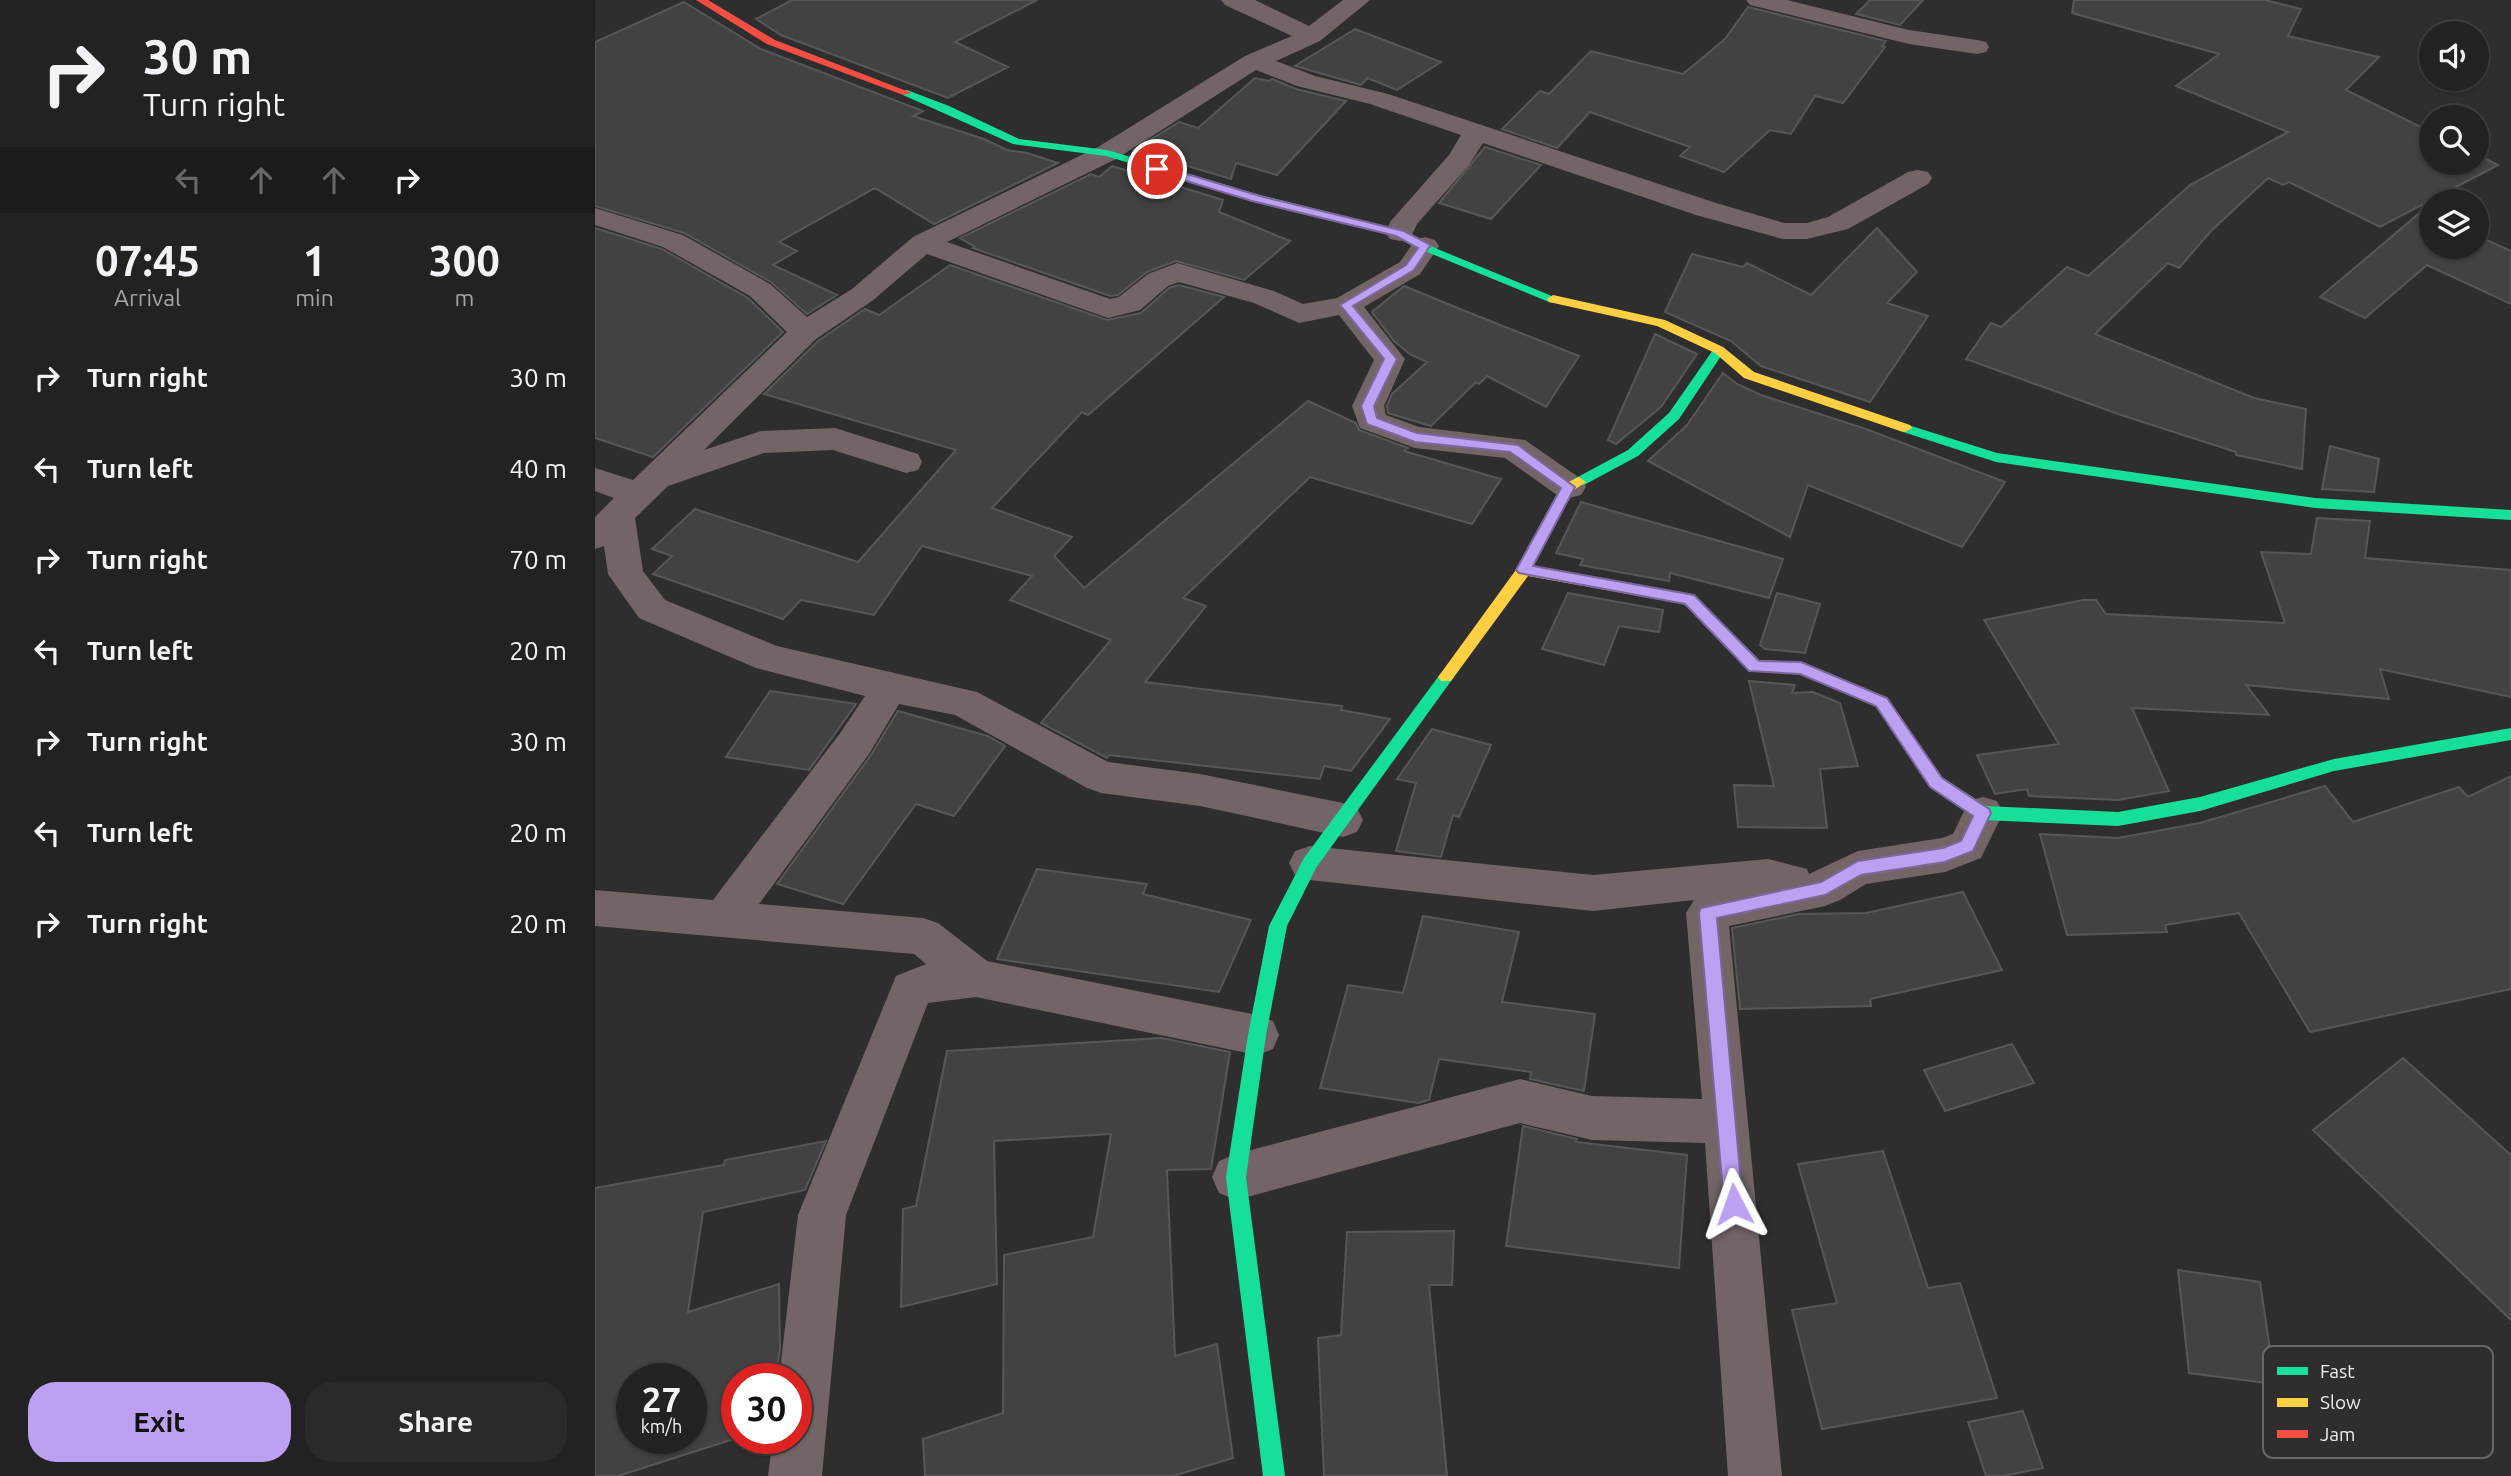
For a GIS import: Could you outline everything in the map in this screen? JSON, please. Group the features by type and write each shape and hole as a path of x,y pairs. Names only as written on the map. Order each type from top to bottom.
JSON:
{"street":[{"path":"701,0 771,42 946,108 1017,142 1107,153 1256,198 1412,240 1541,296 1661,323 1719,350 1749,375 1773,385 1996,457 2315,503 2511,515"},
{"path":"1233,0 1311,36"},
{"path":"1343,820 1200,790 1101,776 964,702 890,688 769,658 652,609 626,575 626,506 804,332 862,295 923,243 1107,153 1254,61 1311,36 1358,0"},
{"path":"1758,0 1909,37 1977,47"},
{"path":"1254,61 1306,81 1379,99 1706,209 1783,231 1807,231 1838,223 1918,178"},
{"path":"923,243 1108,309 1129,304 1158,280 1177,272 1264,297 1299,314 1346,305 1410,268 1412,240 1404,222 1460,159 1476,132"},
{"path":"595,216 673,241 759,290 804,332"},
{"path":"1346,305 1390,359 1367,406 1371,421 1415,437 1513,448 1569,487"},
{"path":"1274,1476 1236,1177 1257,1035 1278,926 1310,863 1524,570 1569,487 1633,453 1674,416 1719,350"},
{"path":"626,506 761,442 835,439 906,462"},
{"path":"595,479 626,506"},
{"path":"1524,570 1689,599 1755,666 1801,668 1881,702 1936,782 1983,813 2118,819 2200,804 2334,765 2511,734"},
{"path":"724,918 855,743 890,688"},
{"path":"1755,1476 1727,1122 1707,913 1825,888 1858,868 1945,855 1967,846 1983,813"},
{"path":"1310,863 1594,894 1645,886 1768,876 1825,888"},
{"path":"595,908 923,936 976,978"},
{"path":"795,1476 822,1215 911,990 927,983 976,978 1257,1035"},
{"path":"1236,1177 1520,1101 1592,1118 1727,1122"}],"building":[{"path":"792,0 1037,0 955,42 1008,67 948,98 781,35 756,19"},
{"path":"1870,0 1923,0 1900,25 1856,14"},
{"path":"2074,0 2265,0 2301,9 2288,36 2379,57 2346,90 2419,126 2419,175 2479,175 2452,189 2419,189 2419,207 2380,227 2289,182 2283,185 2268,178 2211,231 2179,268 2168,263 2095,334 2254,398 2306,409 2302,469 2236,455 2236,452 2121,415 1966,359 1991,323 2001,327 2067,267 2088,276 2190,185 2288,132 2176,86 2219,54 2072,13"},
{"path":"684,2 761,49 923,111 913,116 984,139 1007,150 1058,163 934,224 875,188 779,242 797,251 773,265 837,295 807,314 771,282 684,233 595,206 595,42"},
{"path":"1748,7 1886,41 1882,46 1885,47 1843,103 1815,96 1791,134 1770,130 1724,172 1680,156 1690,147 1590,112 1557,148 1502,129 1540,91 1549,94 1591,51 1683,74 1725,39"},
{"path":"1355,29 1441,62 1397,90 1367,78 1361,85 1295,66"},
{"path":"1255,78 1269,81 1272,79 1296,89 1346,101 1277,175 1236,163 1231,179 1134,150 1179,122 1198,128"},
{"path":"1485,147 1541,165 1491,219 1439,203"},
{"path":"2489,160 2498,165 2489,170"},
{"path":"1112,166 1223,200 1219,212 1290,241 1244,280 1176,261 1147,272 1118,295 1110,296 973,248 975,247 960,238 1091,174 1099,177"},
{"path":"2419,214 2419,259 2489,259 2489,241 2511,251 2511,304 2427,265 2365,318 2320,297"},
{"path":"595,228 662,249 748,298 783,332 653,457 595,438"},
{"path":"1877,228 1917,272 1887,303 1928,316 1870,402 1761,366 1731,341 1665,312 1692,254 1743,267 1747,263 1811,295"},
{"path":"950,265 1107,320 1141,313 1169,288 1179,285 1224,297 1088,415 1082,412 992,508 1072,537 1054,556 1084,588 1308,401 1356,423 1359,430 1408,448 1404,451 1501,479 1472,524 1310,477 1183,598 1206,606 1145,682 1342,706 1341,710 1390,719 1351,771 1324,766 1320,779 1109,755 1107,758 1041,723 1111,640 1010,600 1032,576 922,546 874,615 801,600 783,619 653,574 672,556 652,549 695,509 858,562 956,450 764,394 818,341 865,309 879,315"},
{"path":"1404,286 1579,356 1546,407 1487,376 1479,384 1476,382 1431,426 1388,413 1387,406 1392,394 1427,362 1411,355 1394,341 1372,312"},
{"path":"1655,334 1697,354 1661,407 1616,444 1608,440"},
{"path":"1723,373 1737,384 1761,395 1866,429 2005,482 1962,547 1808,485 1790,537 1648,461 1687,425"},
{"path":"2330,446 2379,459 2374,492 2322,489"},
{"path":"1581,502 1783,559 1769,598 1670,573 1669,581 1580,565 1583,559 1556,553"},
{"path":"2317,518 2370,521 2365,558 2511,570 2511,697 2380,669 2389,699 2246,685 2269,715 2132,708 2169,791 2118,800 2029,796 2027,789 1995,794 1977,755 2059,744 1984,620 2083,600 2096,600 2106,614 2285,623 2261,552 2311,554"},
{"path":"1568,593 1663,610 1659,632 1619,626 1604,665 1542,649"},
{"path":"1777,593 1820,604 1805,653 1765,649 1760,645"},
{"path":"1749,681 1795,685 1792,693 1813,692 1840,703 1858,766 1820,769 1827,828 1738,827 1734,785 1774,786"},
{"path":"770,691 856,704 809,770 726,757"},
{"path":"898,711 988,736 1005,746 954,816 916,804 843,904 777,884 871,755"},
{"path":"1432,729 1491,745 1459,817 1453,815 1441,857 1396,851 1416,783 1397,779"},
{"path":"2511,776 2511,989 2310,1032 2239,913 2165,925 2167,932 2067,935 2040,834 2118,838 2200,823 2325,786 2353,822 2459,787 2468,797"},
{"path":"1037,869 1147,884 1143,894 1251,920 1219,992 997,959"},
{"path":"1963,892 2002,970 1870,999 1871,1006 1740,1009 1732,928 1799,914 1866,913"},
{"path":"1423,916 1519,932 1502,1002 1595,1014 1584,1091 1530,1079 1531,1072 1439,1059 1429,1100 1418,1103 1320,1088 1348,985 1403,993"},
{"path":"1161,1038 1230,1052 1211,1169 1167,1170 1175,1356 1217,1344 1233,1458 1173,1476 925,1476 923,1439 1003,1413 1004,1255 1093,1237 1111,1134 994,1141 997,1284 901,1307 903,1209 916,1206 947,1051"},
{"path":"2012,1044 2034,1083 1945,1111 1924,1070"},
{"path":"2403,1058 2511,1155 2511,1320 2313,1130"},
{"path":"1523,1126 1577,1139 1576,1142 1687,1155 1679,1268 1506,1246"},
{"path":"826,1141 805,1190 703,1212 688,1312 779,1284 778,1363 721,1363 721,1443 707,1448 707,1363 616,1363 616,1454 687,1454 618,1476 595,1476 595,1188 724,1165 725,1160"},
{"path":"1883,1151 1928,1288 1960,1283 1997,1398 1822,1429 1792,1310 1837,1303 1798,1164"},
{"path":"1454,1231 1452,1285 1429,1285 1447,1476 1324,1476 1318,1338 1341,1335 1347,1232"},
{"path":"2178,1270 2260,1282 2269,1346 2263,1346 2263,1382 2189,1373"},
{"path":"2023,1411 2043,1468 2003,1476 1986,1476 1968,1422"}],"traffic: fast":[{"path":"907,93 1017,142 1107,153 1256,198 1400,233 1431,250 1553,299"},
{"path":"1579,482 1633,453 1674,416 1719,350"},
{"path":"1905,428 1996,457 2315,503 2511,515"},
{"path":"1274,1476 1236,1177 1257,1035 1278,926 1310,863 1446,677"},
{"path":"1841,685 1881,702 1936,782 1983,813 2118,819 2200,804 2334,765 2511,734"}],"traffic: slow":[{"path":"1553,299 1661,323 1719,350 1749,375 1905,428"},
{"path":"1446,677 1524,570 1569,487 1579,482"},
{"path":"1524,570 1689,599 1755,666 1801,668 1841,685"}],"traffic: jam":[{"path":"701,0 771,42 907,93"}],"route":[{"path":"1157,169 1256,198 1400,233 1425,246 1410,268 1346,305 1390,359 1378,389 1367,406 1371,421 1415,437 1513,448 1569,487 1524,570 1689,599 1755,666 1801,668 1881,702 1936,782 1983,813 1967,846 1945,855 1858,868 1825,888 1707,913 1734,1204"}]}
